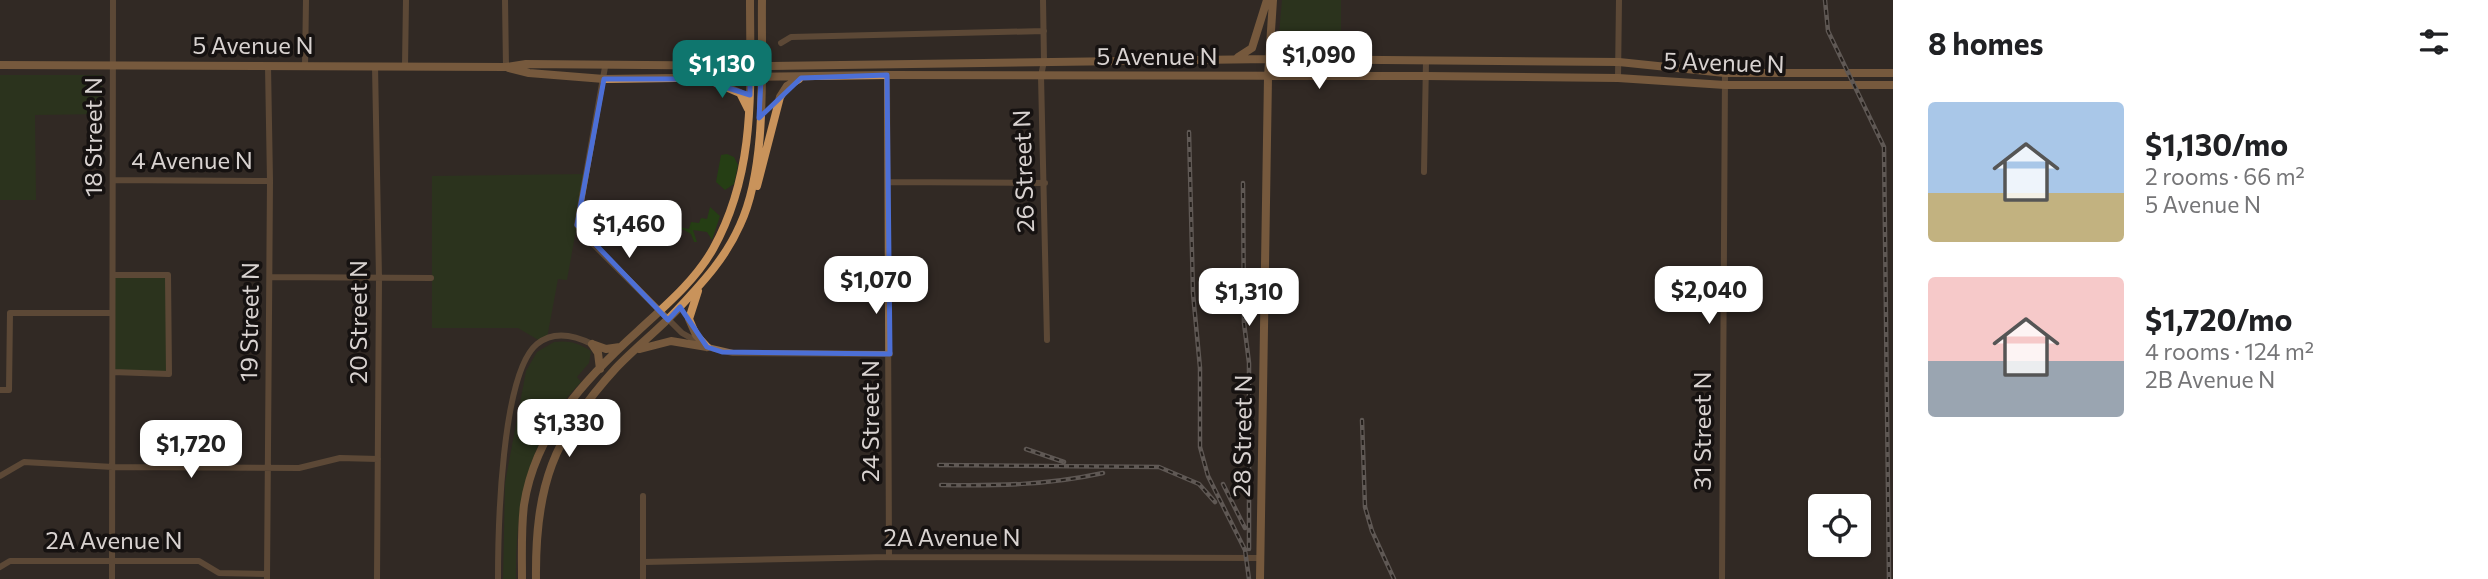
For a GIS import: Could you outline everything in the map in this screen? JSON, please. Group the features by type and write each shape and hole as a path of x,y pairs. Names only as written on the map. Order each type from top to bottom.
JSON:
{"main road":[{"path":"522,579 524,505 535,466 559,417 620,347 700,269 725,225 745,168 750,114 750,0"},
{"path":"749,205 756,162 762,0"},
{"path":"1228,60 1252,48 1267,0"},
{"name":"28 Street N","path":"1260,579 1268,77 1273,0"},
{"name":"5 Avenue N","path":"0,65 750,66 1269,59 1619,62 1725,72 1893,73"},
{"name":"5 Avenue N","path":"506,67 529,73 604,79 761,79 887,75 1426,76 1618,78 1725,86 1893,85"},
{"path":"536,579 538,510 552,461 579,412 634,351 699,287 724,255 763,170 780,97 787,86 801,78"},
{"path":"701,79 740,93 750,114"},
{"path":"699,287 689,319 696,335 707,347"},
{"path":"634,351 671,341 707,347"},
{"path":"592,344 606,349 620,347"},
{"path":"592,344 598,353 600,369"}],"street":[{"name":"18 Street N","path":"112,579 113,0"},
{"path":"305,66 306,0"},
{"path":"405,66 406,0"},
{"path":"505,0 506,67"},
{"name":"26 Street N","path":"1043,0 1044,61 1041,76 1047,340"},
{"path":"1618,78 1619,0"},
{"path":"781,43 791,37 1044,31"},
{"path":"1424,172 1426,61"},
{"name":"19 Street N","path":"267,576 271,181 268,66"},
{"name":"20 Street N","path":"375,66 379,278 377,579"},
{"path":"605,66 577,225 668,320 691,339 707,347 733,354 890,354"},
{"name":"31 Street N","path":"1722,579 1725,72"},
{"name":"24 Street N","path":"887,75 889,556"},
{"name":"4 Avenue N","path":"113,180 271,181"},
{"path":"888,182 1045,183"},
{"path":"113,275 168,275 169,373 113,372"},
{"path":"270,277 431,278"},
{"path":"0,390 9,390 10,313 112,313"},
{"path":"498,579 501,470 523,364 535,345 547,338 572,336 592,344"},
{"path":"0,476 24,462 113,467 307,468 340,458 378,459"},
{"path":"643,496 643,579"},
{"name":"2A Avenue N","path":"643,562 889,556 1260,558"},
{"name":"2A Avenue N","path":"0,567 10,561 199,561 219,573 267,576"}],"highlighted area":[{"path":"887,75 890,354 722,352 707,347 680,307 668,320 577,225 604,79 700,79 750,95 750,79 761,79 759,118 801,78"}],"green space":[{"path":"1282,0 1341,0 1341,55 1301,55 1283,46 1279,34"},
{"path":"0,75 102,75 102,114 35,115 36,200 0,200"},
{"path":"721,155 734,157 738,165 734,184 725,190 716,182"},
{"path":"586,174 567,280 558,279 547,338 540,341 518,328 432,328 432,176"},
{"path":"710,207 720,216 712,240 707,232 693,230 697,242 694,242 691,234 679,227 689,229 691,222 699,223 701,218 707,219"},
{"path":"113,275 168,275 169,374 113,372"},
{"path":"554,342 569,342 587,348 591,351 589,363 577,377 581,382 548,425 537,449 522,499 516,579 503,579 505,483 526,371 537,352"}],"railway":[{"path":"1825,0 1828,31 1884,147 1889,579"},
{"path":"1189,132 1193,293 1200,368 1200,447 1208,476 1245,550 1249,579"},
{"path":"1243,183 1244,323 1249,363 1249,549"},
{"path":"1362,420 1365,507 1372,531 1394,579"},
{"path":"1026,449 1064,462"},
{"path":"939,465 1159,467 1199,484 1215,502"},
{"path":"941,485 1022,484 1103,473"},
{"path":"1223,484 1245,528"}]}
